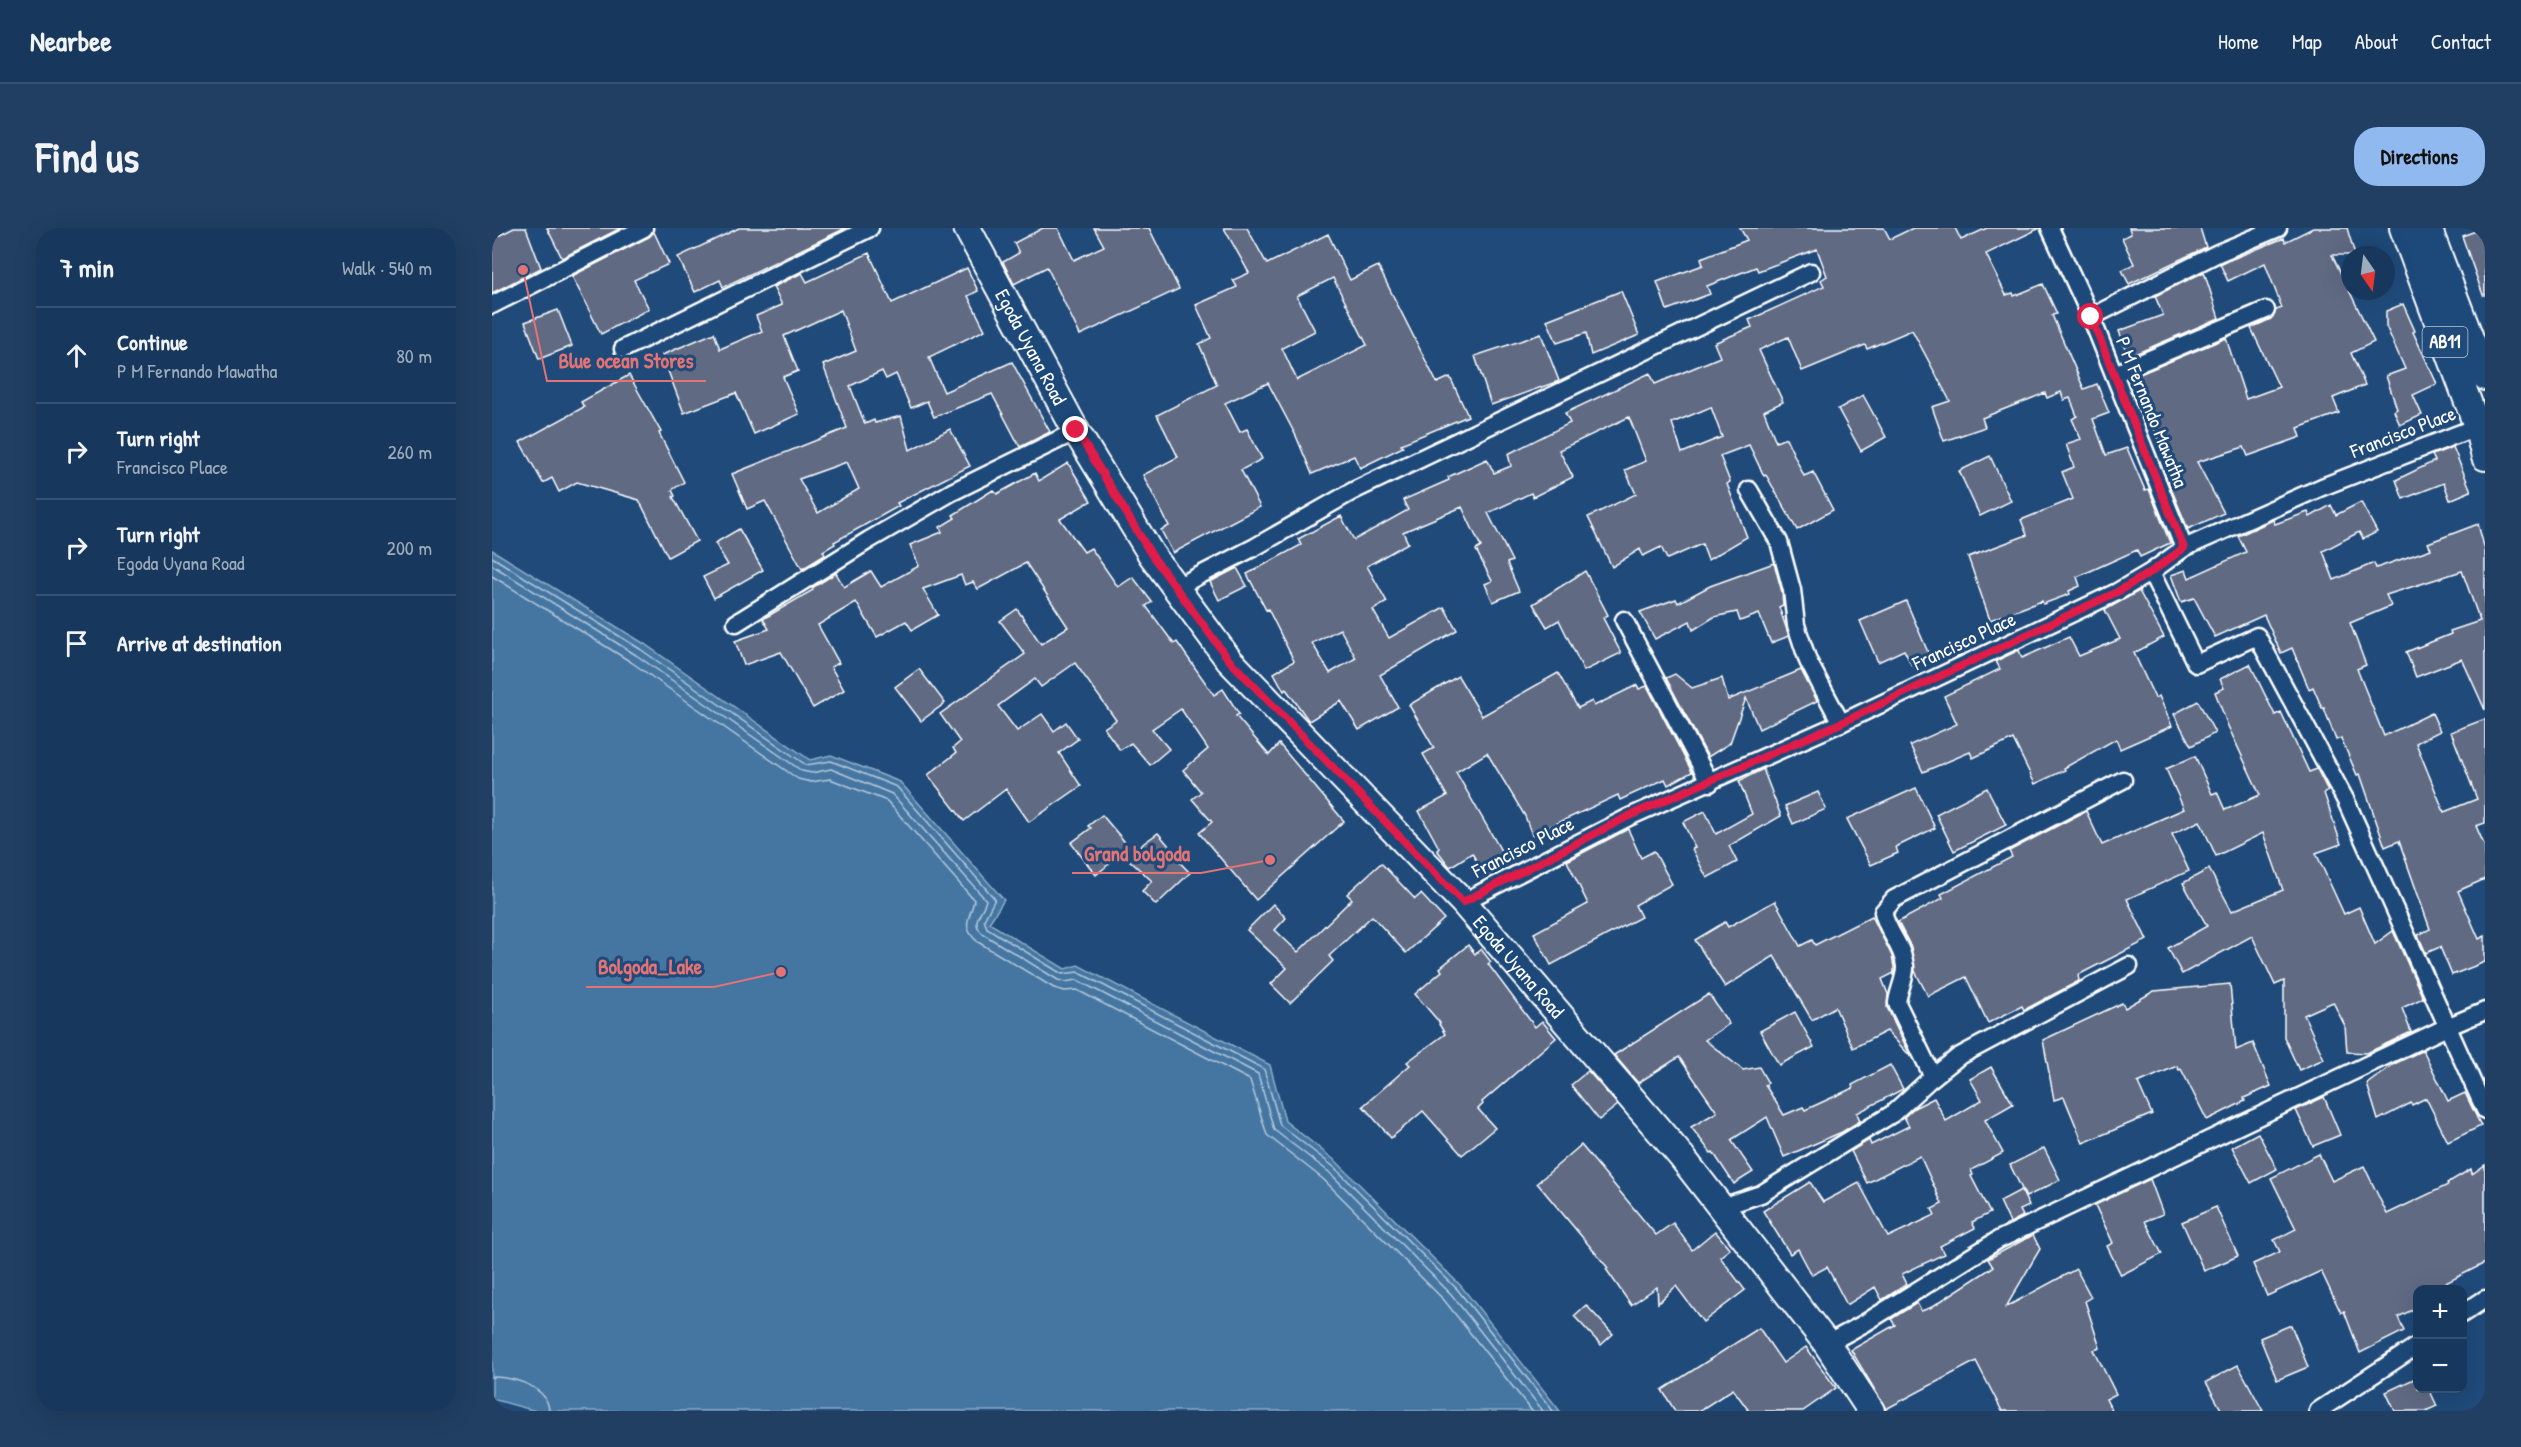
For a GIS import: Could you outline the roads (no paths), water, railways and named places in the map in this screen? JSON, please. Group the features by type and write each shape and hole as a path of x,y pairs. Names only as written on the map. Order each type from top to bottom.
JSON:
{"main road":[{"name":"Egoda Uyana Road","path":"967,228 1076,430 1151,554 1229,660 1463,902 1722,1207 1827,1344 1871,1411"},
{"name":"AB11","path":"2403,228 2481,425 2485,456"},
{"name":"AB11","path":"2428,228 2485,377"}],"street":[{"path":"492,305 644,228"},
{"path":"623,349 870,228"},
{"name":"P M Fernando Mawatha","path":"2050,228 2091,317 2184,548"},
{"path":"2091,317 2218,253 2278,228"},
{"path":"1175,588 1255,547 1353,491 1811,272"},
{"path":"2114,374 2266,310"},
{"name":"Francisco Place","path":"1463,902 1629,816 1710,783 1841,723 2117,592 2151,572 2184,548 2322,487 2481,425"},
{"path":"736,623 869,540 952,492 1076,430"},
{"path":"1749,490 1779,542 1792,590 1796,625 1808,660 1841,723"},
{"path":"2151,572 2196,664 2257,636 2346,801 2485,1110"},
{"path":"1624,621 1710,783"},
{"path":"1933,1077 1897,1003 1905,968 1902,953 1886,926 1884,912 1894,898 2123,780"},
{"path":"1722,1207 1761,1194 1892,1114 1958,1057 2129,966"},
{"path":"1827,1344 1865,1323 1998,1240 2485,1011"},
{"path":"2467,1311 2485,1299"},
{"path":"2318,1411 2413,1348"}],"water":[{"path":"492,550 643,643 810,760 831,755 900,782 1004,900 989,923 1065,969 1078,965 1270,1065 1285,1121 1337,1162 1461,1286 1560,1411 536,1411 492,1399"}],"place":[{"name":"Blue ocean Stores","path":"523,270"},
{"name":"Grand bolgoda","path":"1270,860"},
{"name":"Bolgoda_Lake","path":"781,972"}]}
